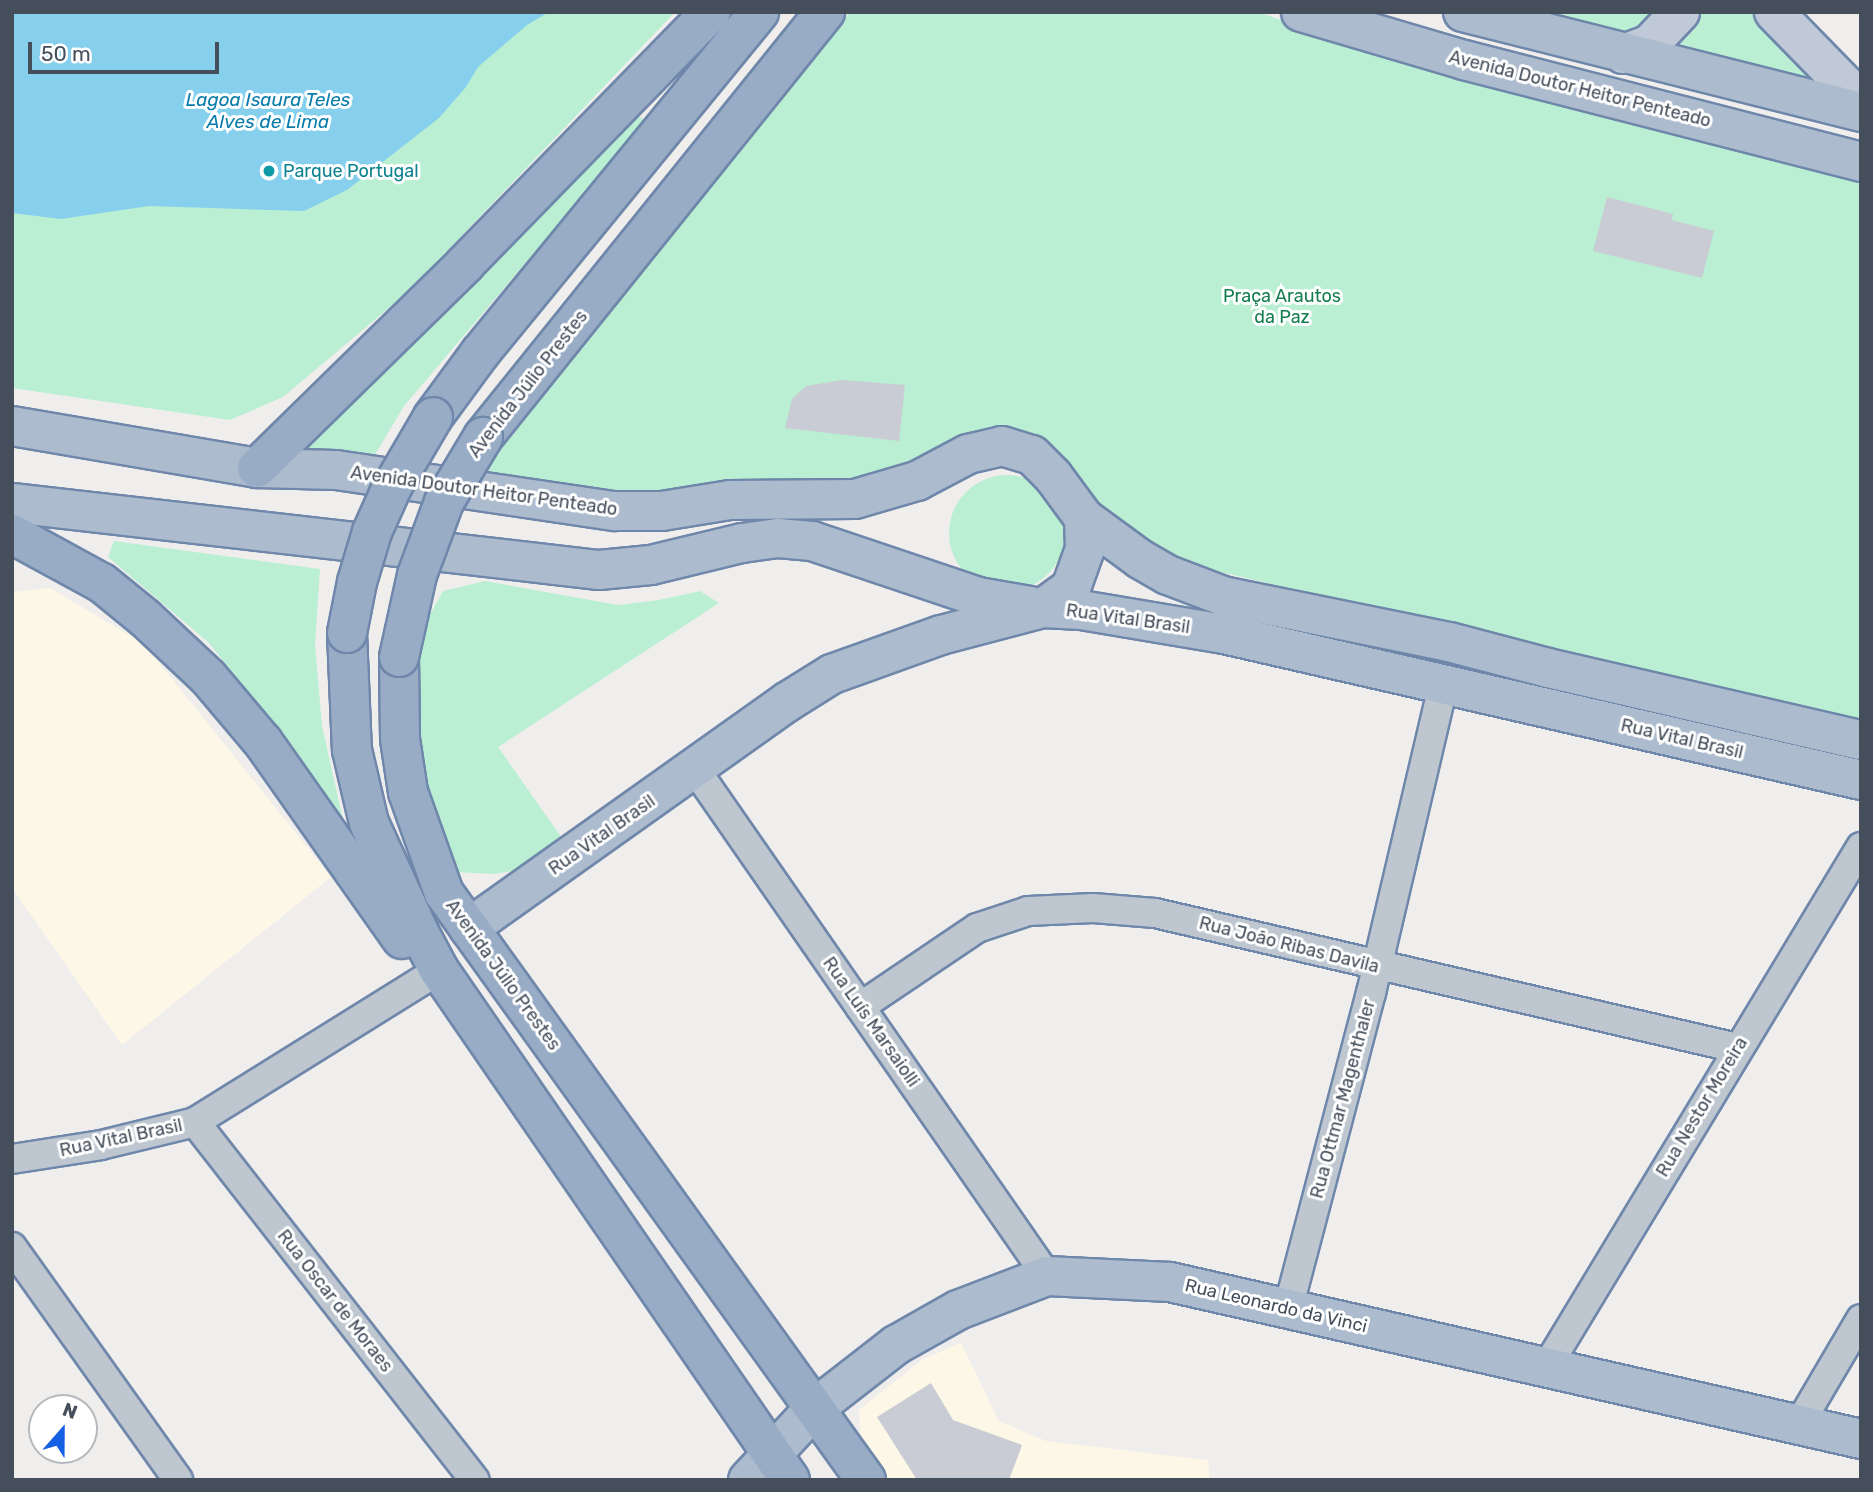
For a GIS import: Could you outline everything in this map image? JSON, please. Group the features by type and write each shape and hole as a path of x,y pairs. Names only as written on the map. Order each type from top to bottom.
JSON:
{"highway":[{"path":"257,468 465,264 710,12"},
{"path":"759,12 480,353 433,417 392,487 372,532 357,582 347,633 352,750 369,823 439,970 630,1245 772,1474"},
{"name":"Avenida Júlio Prestes","path":"825,12 483,437 444,502 417,575 399,657 400,739 408,792 444,893 866,1480"},
{"path":"16,540 102,583 145,618 208,677 263,742 405,943 439,970"}],"main road":[{"name":"Avenida Doutor Heitor Penteado","path":"1301,12 1464,60 1861,162"},
{"path":"1463,12 1861,112"},
{"path":"1623,54 1650,44 1680,12"},
{"path":"1774,12 1861,101"},
{"name":"Avenida Doutor Heitor Penteado","path":"12,426 257,468 336,470 615,511 662,511 730,499 855,499 917,481 968,454 1002,446 1032,455 1084,518"},
{"path":"12,436 56,432"},
{"path":"12,503 599,570 651,565 742,543 778,538 812,541 978,597 1043,608 1072,588 1085,549 1084,518"},
{"path":"16,540 48,526 101,515"},
{"path":"1084,518 1140,559 1168,575 1223,596 1450,642 1861,740"},
{"name":"Rua Vital Brasil","path":"470,929 787,702 832,674 941,635 1043,608 1081,610 1224,634 1861,780"},
{"name":"Rua Leonardo da Vinci","path":"772,1474 815,1408 896,1345 958,1310 1047,1276 1170,1282 1861,1439"}],"street":[{"name":"Rua Ottmar Magenthaler","path":"1288,1309 1376,966 1443,685"},
{"name":"Rua Luís Marsaiolli","path":"695,769 1047,1276"},
{"name":"Rua Nestor Moreira","path":"1546,1368 1861,846"},
{"name":"Rua João Ribas Davila","path":"860,1007 977,928 1028,911 1093,908 1154,913 1737,1048"},
{"name":"Rua Vital Brasil","path":"12,1159 101,1145 195,1122 439,970"},
{"name":"Rua Oscar de Moraes","path":"195,1122 475,1480"},
{"path":"12,1247 178,1480"},
{"path":"1798,1426 1861,1319"}],"shaded area":[{"path":"50,588 144,644 331,877 122,1045 12,888 12,592"},
{"path":"961,1343 999,1421 1046,1441 1208,1460 1210,1480 887,1480 861,1446 859,1410 923,1359"}],"green space":[{"name":"Parque Portugal","path":"12,12 675,12 409,291 283,397 230,420 12,388"},
{"name":"Praça Arautos da Paz","path":"850,12 1258,12 1353,45 1861,178 1861,726 1188,564 1106,521 1048,450 896,478 621,497 483,477 510,435"},
{"path":"1521,12 1663,12 1651,25 1627,34"},
{"path":"1696,12 1757,12 1837,99 1664,50"},
{"path":"634,113 646,121 404,406 367,468 298,453"},
{"path":"1007,475 1029,480 1048,492 1060,511 1065,533 1060,555 1048,574 1029,586 1007,591 985,586 966,574 954,555 949,533 954,511 966,492 985,480"},
{"path":"114,541 320,569 315,644 322,726 346,833 279,731 209,643 108,557"},
{"path":"485,581 618,605 700,591 719,603 498,747 569,848 531,868 494,874 454,872 435,823 418,746 416,685 423,627 443,591"}],"water":[{"name":"Lagoa Isaura Teles Alves de Lima","path":"12,12 549,12 527,25 478,67 466,87 439,118 347,190 304,211 149,206 61,219 12,213"}],"building":[{"path":"1607,197 1673,214 1672,220 1714,231 1702,278 1593,251"},
{"path":"842,380 905,385 899,441 785,428 792,399 806,386"},
{"path":"931,1383 953,1420 1022,1445 1009,1480 917,1480 877,1417"}],"place":[{"name":"Parque Portugal","path":"269,171"}]}
